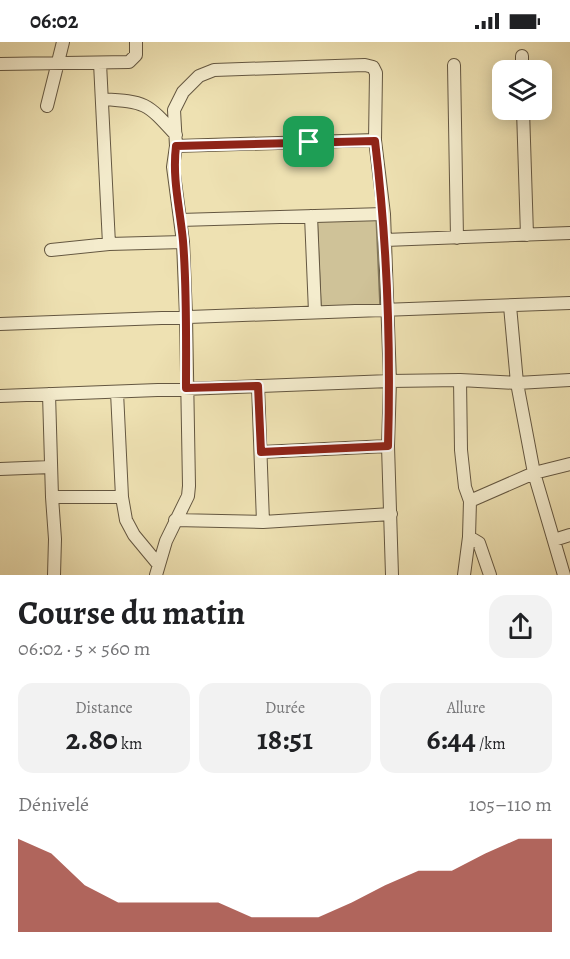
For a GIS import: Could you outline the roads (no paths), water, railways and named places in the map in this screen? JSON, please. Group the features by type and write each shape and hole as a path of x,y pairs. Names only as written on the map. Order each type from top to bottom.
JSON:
{"street":[{"path":"47,106 63,42"},
{"path":"0,64 129,62 136,55 136,42"},
{"path":"100,63 109,243"},
{"path":"157,569 175,520 188,496 186,316 183,242 173,167 176,140 174,110 183,92 199,76 214,70 365,65 373,67 376,73 375,141 384,214 390,381 388,446 392,575"},
{"path":"454,65 457,238"},
{"path":"102,99 140,103 151,108 176,140"},
{"path":"523,120 527,235"},
{"path":"176,140 375,141"},
{"path":"180,220 384,214"},
{"path":"311,216 315,312"},
{"path":"385,240 570,233"},
{"path":"51,250 109,243 183,242"},
{"path":"0,324 570,303"},
{"path":"510,306 517,383 534,472 564,575"},
{"path":"460,380 461,450 465,486 470,501 469,537 464,575"},
{"path":"0,396 390,381 460,380 517,383 570,380"},
{"path":"258,386 263,522"},
{"path":"117,392 126,520 157,569"},
{"path":"49,394 55,539 54,575"},
{"path":"261,452 388,446"},
{"path":"470,501 534,472 570,464"},
{"path":"0,469 51,467"},
{"path":"52,497 123,497"},
{"path":"175,520 263,522 391,514"},
{"path":"554,540 570,535"},
{"path":"469,537 479,543 490,575"}]}
